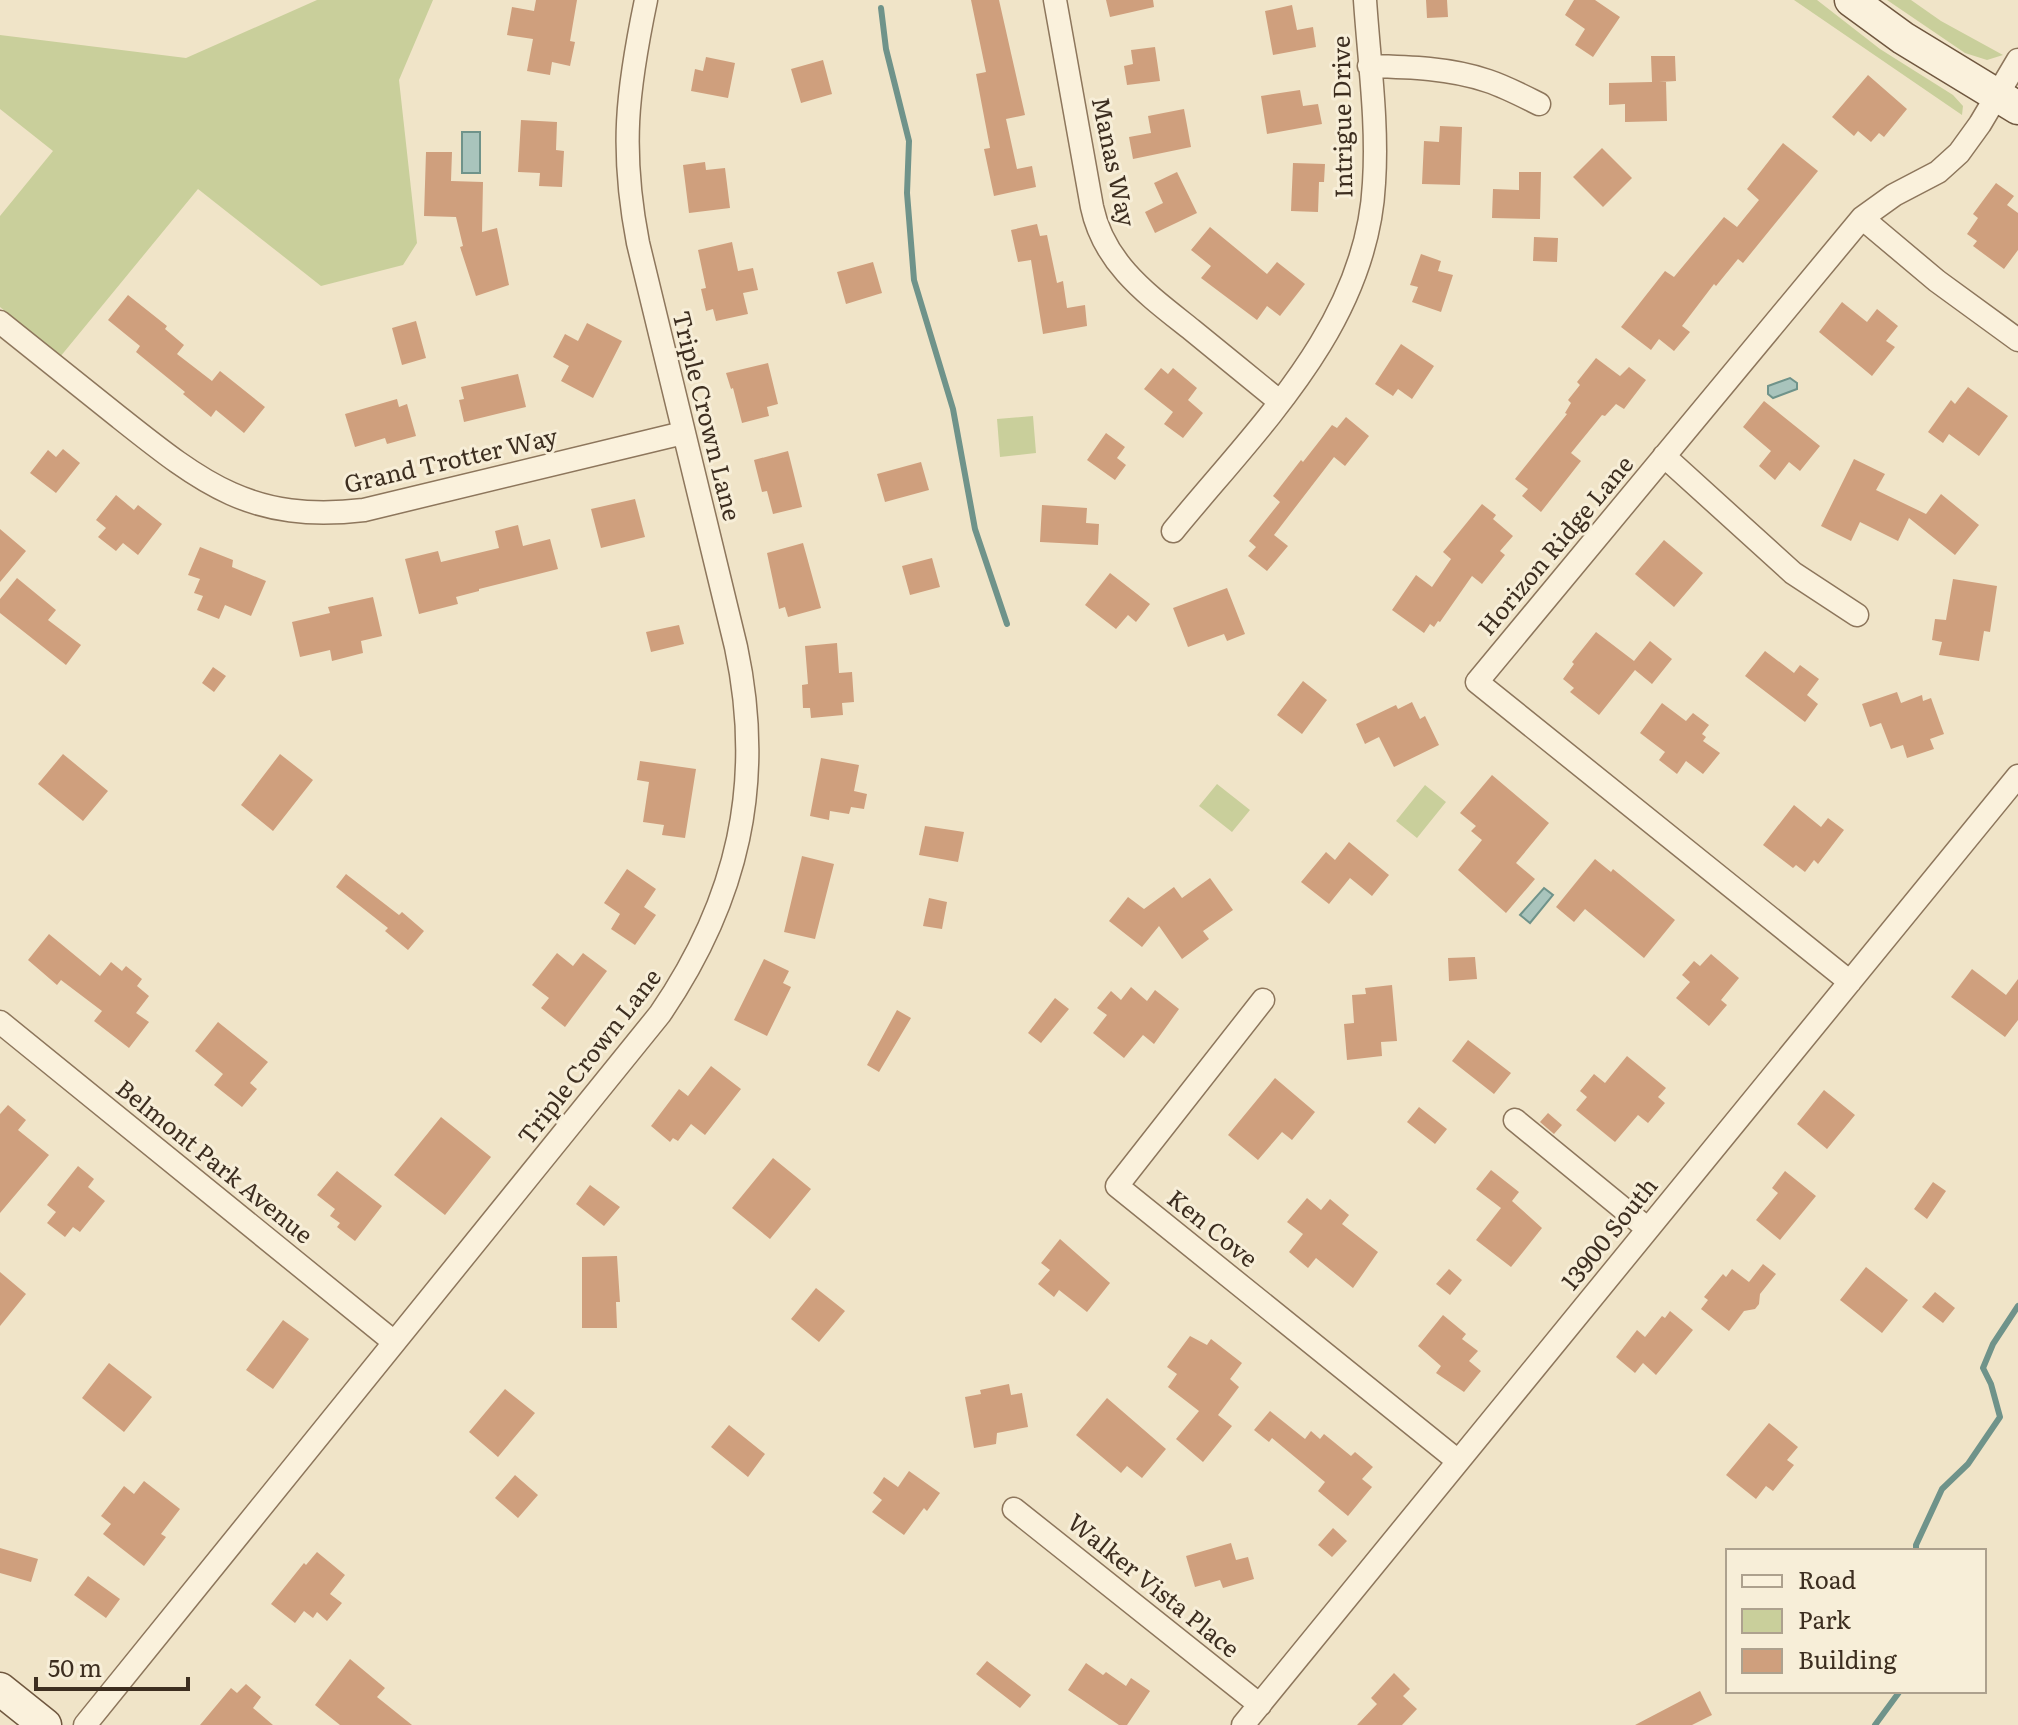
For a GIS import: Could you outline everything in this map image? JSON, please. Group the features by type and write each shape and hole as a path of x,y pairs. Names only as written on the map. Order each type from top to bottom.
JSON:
{"street":[{"name":"Triple Crown Lane","path":"85,1725 660,1014 701,950 729,879 745,804 748,766 746,701 736,647 638,243 629,186 628,100 646,0"},
{"name":"Manas Way","path":"1055,0 1092,207 1102,239 1119,267 1140,288 1279,401"},
{"name":"Intrigue Drive","path":"1173,531 1279,401 1336,320 1362,255 1374,185 1375,149 1365,0"},
{"path":"1851,0 1903,38 2008,102"},
{"name":"Horizon Ridge Lane","path":"1850,982 1477,682 1862,218 1894,195 1938,172 2008,102 2018,60"},
{"path":"1369,66 1461,74 1493,83 1539,104"},
{"path":"1862,218 1937,281 2018,340"},
{"name":"Grand Trotter Way","path":"0,322 194,476 240,499 289,511 326,513 364,510 683,433"},
{"path":"1664,456 1793,573 1857,615"},
{"name":"13900 South","path":"1243,1725 2018,776"},
{"name":"Ken Cove","path":"1263,1000 1117,1186 1458,1461"},
{"name":"Belmont Park Avenue","path":"0,1022 394,1342"},
{"path":"1515,1120 1648,1229"},
{"name":"Walker Vista Place","path":"1014,1509 1260,1705"},
{"path":"0,1689 45,1725"}],"green space":[{"path":"317,0 433,0 399,80 417,243 403,265 321,286 198,189 60,357 0,307 0,216 53,151 0,109 0,35 186,58"},
{"path":"1794,0 1817,0 1880,49 1953,95 1963,106 1962,115"},
{"path":"1887,0 1911,0 1941,21 2003,55 1987,60 1965,53"},
{"path":"1033,416 1036,453 1000,457 997,419"},
{"path":"1217,784 1250,810 1232,832 1199,806"},
{"path":"1425,785 1446,802 1417,838 1396,821"}],"water":[{"path":"462,132 480,132 480,173 462,173"},
{"path":"1790,378 1797,383 1797,389 1773,398 1768,394 1768,386"},
{"path":"1544,888 1553,895 1530,923 1520,915"}],"building":[{"path":"536,0 577,0 570,41 575,42 570,66 552,62 550,75 527,71 533,39 507,35 512,7 534,11"},
{"path":"971,0 999,0 1025,115 1006,119 1017,169 1032,166 1036,187 994,196 984,149 990,148 976,74 986,72"},
{"path":"1106,0 1153,0 1154,7 1110,17"},
{"path":"1426,0 1447,0 1448,17 1427,18"},
{"path":"1574,0 1595,0 1620,17 1593,57 1575,45 1585,29 1565,15"},
{"path":"1292,5 1297,30 1313,27 1316,47 1273,55 1265,11"},
{"path":"1155,47 1160,81 1127,85 1124,66 1133,64 1131,50"},
{"path":"1651,56 1675,56 1676,81 1659,82 1666,82 1667,121 1625,122 1625,104 1609,105 1609,83 1652,82"},
{"path":"706,57 735,63 728,98 691,91 695,69 703,71"},
{"path":"823,60 832,94 801,103 791,69"},
{"path":"1868,75 1907,109 1884,137 1879,133 1871,142 1858,131 1854,136 1832,117"},
{"path":"1300,90 1303,106 1318,104 1322,124 1267,134 1261,96"},
{"path":"1184,109 1191,147 1133,159 1129,137 1151,133 1148,116"},
{"path":"521,120 557,122 556,150 564,151 562,187 539,186 540,173 518,172"},
{"path":"1440,126 1462,127 1460,185 1422,184 1424,141 1439,142"},
{"path":"1783,143 1818,171 1743,263 1738,259 1716,286 1714,284 1682,326 1690,332 1674,351 1659,339 1651,350 1621,327 1665,271 1674,277 1724,217 1737,227 1759,200 1747,189"},
{"path":"1602,148 1632,178 1603,207 1573,177"},
{"path":"426,152 452,152 451,181 483,182 482,232 497,228 509,285 476,296 460,247 463,246 456,217 424,216"},
{"path":"705,162 706,170 725,168 730,208 689,213 683,165"},
{"path":"1293,163 1325,164 1324,182 1319,182 1318,212 1291,211"},
{"path":"1177,172 1197,213 1155,233 1145,212 1163,203 1154,183"},
{"path":"1519,172 1541,172 1540,219 1492,218 1493,189 1519,190"},
{"path":"1996,183 2014,196 2007,205 2018,213 2018,250 2004,269 1973,246 1977,241 1967,234 1978,218 1973,214"},
{"path":"1037,224 1040,236 1047,235 1057,283 1063,281 1067,308 1085,305 1087,326 1043,334 1031,260 1018,262 1011,230"},
{"path":"1210,227 1267,274 1277,262 1305,284 1280,316 1267,306 1257,320 1201,278 1211,266 1191,250"},
{"path":"1534,237 1558,238 1557,262 1533,261"},
{"path":"732,242 738,271 753,268 758,290 743,293 748,314 716,321 713,309 706,311 701,289 706,288 698,250"},
{"path":"1421,254 1441,261 1438,271 1453,275 1441,312 1412,302 1418,287 1410,285"},
{"path":"873,262 882,293 846,304 837,272"},
{"path":"128,295 167,326 165,329 184,345 177,354 212,381 220,371 265,407 244,433 216,410 211,417 183,394 185,392 136,352 140,346 108,320"},
{"path":"1842,302 1867,322 1877,309 1898,326 1886,341 1895,347 1872,376 1819,332"},
{"path":"416,321 426,358 402,365 392,328"},
{"path":"587,323 622,341 593,398 561,381 569,366 553,357 565,334 578,341"},
{"path":"1401,344 1434,366 1412,399 1398,389 1393,396 1375,384"},
{"path":"1596,358 1620,376 1629,367 1646,380 1624,409 1616,404 1605,416 1602,415 1571,453 1581,461 1541,512 1522,496 1528,489 1515,479 1567,414 1571,403 1568,400 1580,385 1577,382"},
{"path":"768,363 778,404 767,407 769,416 742,423 726,373"},
{"path":"1161,368 1168,374 1173,368 1197,388 1188,400 1203,413 1183,438 1164,424 1173,412 1144,389"},
{"path":"518,374 526,407 464,422 459,400 464,399 461,387"},
{"path":"1968,387 2008,416 1979,456 1949,434 1943,443 1928,432 1951,400 1955,404"},
{"path":"397,399 399,407 407,404 416,436 387,444 385,438 355,447 345,414"},
{"path":"1764,401 1820,446 1800,471 1789,462 1775,480 1759,466 1771,451 1743,427"},
{"path":"1346,417 1369,436 1345,466 1334,457 1274,535 1288,546 1267,571 1248,556 1256,547 1249,541 1280,502 1273,496 1301,460 1303,462 1332,425 1337,428"},
{"path":"1106,433 1125,447 1117,458 1126,465 1115,480 1087,460"},
{"path":"63,449 80,463 56,493 30,473 48,450 56,457"},
{"path":"788,451 802,507 773,514 767,491 762,492 754,460"},
{"path":"1854,459 1885,474 1876,490 1926,514 1941,494 1979,525 1955,555 1909,518 1898,541 1860,522 1851,541 1821,526"},
{"path":"921,462 929,490 885,502 877,474"},
{"path":"116,495 134,510 138,505 162,524 138,555 123,543 116,551 98,537 106,528 96,520"},
{"path":"635,499 645,537 601,548 591,509"},
{"path":"1482,504 1496,515 1493,519 1513,536 1500,551 1505,555 1482,584 1472,576 1440,622 1434,627 1430,624 1424,633 1392,610 1416,575 1432,587 1451,559 1443,552"},
{"path":"1042,505 1087,508 1086,523 1099,524 1098,545 1040,542"},
{"path":"518,525 523,546 550,539 558,569 479,589 456,597 458,604 419,614 405,559 438,551 441,562 499,548 495,531"},
{"path":"0,529 26,551 0,582"},
{"path":"1664,540 1703,573 1674,607 1635,574"},
{"path":"803,543 821,608 788,617 785,607 779,609 767,553"},
{"path":"200,547 233,560 232,567 266,581 251,616 225,605 219,619 197,610 203,596 194,593 200,579 188,575"},
{"path":"932,558 940,587 910,595 902,566"},
{"path":"1110,573 1150,604 1136,622 1128,615 1116,629 1085,605"},
{"path":"17,578 56,610 48,620 81,645 66,665 0,613 0,599"},
{"path":"1953,579 1997,586 1990,632 1984,631 1979,661 1939,655 1942,642 1932,640 1935,619 1946,620"},
{"path":"1227,588 1245,634 1227,641 1224,634 1188,647 1173,608"},
{"path":"373,597 382,636 361,641 363,653 332,661 330,650 300,657 292,622 330,613 328,607"},
{"path":"679,625 684,644 651,652 646,632"},
{"path":"1596,632 1634,661 1650,641 1672,659 1652,684 1635,670 1599,715 1570,692 1574,688 1563,679 1574,664 1572,662"},
{"path":"837,643 839,673 852,672 854,702 842,703 843,715 811,718 810,708 803,708 802,685 808,684 805,646"},
{"path":"1765,651 1794,673 1800,665 1819,679 1807,695 1818,704 1805,722 1745,676"},
{"path":"213,667 226,676 214,692 202,683"},
{"path":"1303,681 1327,700 1302,734 1277,715"},
{"path":"1897,692 1901,703 1922,695 1923,701 1931,698 1944,734 1930,739 1934,749 1907,758 1903,745 1891,749 1881,723 1870,727 1862,704"},
{"path":"1412,702 1420,719 1425,716 1439,745 1394,767 1379,737 1365,744 1356,724 1396,705 1398,709"},
{"path":"1662,703 1686,721 1693,713 1709,725 1702,734 1706,737 1703,741 1720,753 1703,774 1686,761 1677,774 1659,760 1665,752 1640,733"},
{"path":"63,754 108,791 83,821 38,784"},
{"path":"280,754 313,780 273,831 241,805"},
{"path":"821,758 859,765 854,791 867,794 864,809 851,807 849,814 830,811 829,820 810,816"},
{"path":"640,761 696,769 685,838 662,835 664,825 643,822 649,782 637,780"},
{"path":"1492,775 1549,823 1516,863 1535,879 1506,913 1458,870 1482,840 1471,831 1476,826 1460,813"},
{"path":"1794,805 1821,827 1828,818 1844,830 1818,864 1814,860 1805,872 1796,865 1793,868 1763,845"},
{"path":"925,826 964,832 958,862 919,855"},
{"path":"1349,842 1389,875 1372,896 1350,878 1329,904 1301,882 1326,852 1335,860"},
{"path":"802,856 834,864 815,939 784,932"},
{"path":"1595,859 1611,872 1613,869 1675,920 1644,958 1585,909 1574,922 1556,907"},
{"path":"627,869 656,889 644,907 656,915 635,945 611,929 620,914 604,903"},
{"path":"346,874 424,931 408,950 385,931 388,928 336,887"},
{"path":"1210,878 1233,910 1203,931 1209,939 1182,959 1159,926 1142,947 1109,921 1128,897 1144,909 1174,887 1182,898"},
{"path":"929,898 947,902 942,929 923,926"},
{"path":"49,934 100,976 111,962 122,971 126,966 142,979 137,986 149,996 136,1013 149,1022 129,1048 94,1021 102,1011 61,980 57,985 28,960"},
{"path":"557,953 573,966 583,953 607,971 565,1027 541,1008 549,998 532,985"},
{"path":"1711,954 1739,978 1721,1000 1727,1005 1709,1026 1676,998 1690,982 1682,975 1694,961 1700,966"},
{"path":"1475,957 1477,979 1449,981 1448,958"},
{"path":"764,959 789,971 783,983 791,987 767,1036 734,1020"},
{"path":"1972,969 2006,995 2018,979 2018,1020 2005,1037 1951,997"},
{"path":"1392,985 1397,1041 1381,1042 1382,1056 1347,1060 1344,1024 1354,1023 1352,995 1366,994 1365,988"},
{"path":"1131,987 1147,1001 1155,990 1179,1009 1154,1044 1143,1035 1124,1058 1093,1033 1107,1015 1097,1008 1111,991 1121,1000"},
{"path":"1055,998 1069,1009 1041,1043 1028,1033"},
{"path":"897,1010 911,1018 879,1072 867,1065"},
{"path":"218,1022 268,1062 250,1083 257,1089 242,1107 214,1085 223,1074 195,1051"},
{"path":"1468,1040 1511,1073 1494,1094 1452,1061"},
{"path":"1627,1056 1666,1088 1658,1097 1665,1103 1648,1123 1638,1115 1615,1142 1576,1110 1587,1097 1580,1091 1594,1074 1605,1083"},
{"path":"711,1066 741,1089 705,1135 691,1124 678,1141 673,1138 670,1142 651,1126 679,1089 688,1096"},
{"path":"1275,1078 1315,1112 1292,1140 1282,1132 1258,1160 1228,1135"},
{"path":"1824,1090 1855,1115 1827,1149 1797,1124"},
{"path":"8,1105 26,1120 18,1130 49,1155 0,1213 0,1114"},
{"path":"1419,1107 1447,1129 1435,1144 1407,1122"},
{"path":"1548,1113 1562,1125 1554,1134 1540,1122"},
{"path":"441,1117 491,1157 445,1215 394,1175"},
{"path":"773,1158 811,1189 770,1239 732,1208"},
{"path":"78,1166 94,1179 88,1187 105,1201 80,1232 73,1227 65,1237 47,1223 56,1212 47,1205"},
{"path":"1491,1170 1519,1192 1512,1201 1542,1228 1511,1267 1476,1240 1501,1208 1476,1189"},
{"path":"337,1171 382,1206 355,1241 337,1227 340,1223 330,1216 335,1209 317,1195"},
{"path":"1785,1171 1816,1196 1780,1240 1756,1220 1778,1193 1772,1188"},
{"path":"1933,1182 1946,1191 1927,1219 1914,1209"},
{"path":"590,1185 620,1207 604,1226 576,1204"},
{"path":"1307,1198 1321,1210 1330,1199 1349,1215 1342,1224 1378,1252 1353,1288 1316,1258 1308,1268 1289,1252 1303,1234 1287,1222"},
{"path":"1060,1239 1110,1283 1087,1312 1059,1290 1054,1297 1038,1284 1050,1270 1041,1263"},
{"path":"617,1256 620,1302 616,1302 617,1328 582,1328 582,1257"},
{"path":"1763,1264 1776,1274 1760,1294 1755,1309 1744,1311 1729,1331 1701,1309 1708,1300 1704,1297 1723,1274 1726,1277 1732,1269 1749,1282"},
{"path":"1866,1267 1908,1300 1882,1333 1840,1300"},
{"path":"1449,1269 1462,1280 1450,1295 1436,1284"},
{"path":"0,1272 26,1294 0,1326"},
{"path":"816,1288 845,1311 819,1342 791,1319"},
{"path":"1935,1292 1955,1308 1943,1323 1922,1307"},
{"path":"1670,1311 1693,1330 1656,1375 1643,1363 1635,1373 1616,1357 1637,1330 1645,1337"},
{"path":"1443,1315 1466,1334 1462,1339 1478,1351 1469,1361 1481,1371 1464,1392 1436,1373 1441,1366 1418,1346"},
{"path":"283,1320 309,1339 273,1389 246,1370"},
{"path":"1190,1336 1207,1345 1211,1339 1242,1363 1230,1379 1239,1387 1218,1415 1232,1426 1203,1462 1176,1439 1199,1411 1168,1387 1177,1374 1167,1367"},
{"path":"109,1363 152,1397 124,1432 82,1398"},
{"path":"1009,1384 1011,1395 1022,1393 1028,1427 997,1433 996,1444 974,1448 965,1397 981,1394 980,1390"},
{"path":"505,1389 535,1413 498,1457 469,1432"},
{"path":"1107,1398 1166,1449 1142,1478 1127,1466 1121,1473 1076,1435"},
{"path":"1270,1411 1305,1439 1311,1431 1320,1439 1324,1434 1351,1456 1355,1452 1373,1467 1362,1479 1372,1487 1348,1516 1318,1491 1325,1482 1272,1438 1269,1442 1254,1430"},
{"path":"1769,1423 1798,1447 1787,1460 1794,1465 1773,1491 1766,1486 1756,1499 1726,1475"},
{"path":"729,1425 765,1454 748,1477 711,1447"},
{"path":"909,1471 940,1493 904,1535 872,1512 882,1500 873,1493 884,1477 898,1487"},
{"path":"515,1475 538,1495 518,1518 495,1498"},
{"path":"144,1481 180,1509 161,1534 166,1537 144,1566 103,1534 111,1524 101,1516 124,1486 134,1494"},
{"path":"1333,1528 1347,1541 1332,1557 1318,1545"},
{"path":"1231,1543 1236,1560 1248,1557 1254,1579 1223,1588 1220,1580 1195,1587 1186,1556"},
{"path":"0,1548 38,1559 31,1582 0,1573"},
{"path":"317,1552 345,1575 330,1594 342,1603 327,1621 317,1612 313,1618 304,1611 295,1623 271,1604 304,1563 306,1565"},
{"path":"88,1576 120,1599 106,1618 74,1595"},
{"path":"350,1659 385,1688 377,1697 412,1725 340,1725 315,1705"},
{"path":"987,1661 1031,1695 1020,1708 976,1674"},
{"path":"1086,1663 1126,1686 1131,1678 1150,1691 1127,1725 1119,1725 1068,1690"},
{"path":"1394,1673 1410,1689 1403,1696 1417,1709 1402,1725 1357,1725 1377,1704 1371,1698"},
{"path":"246,1684 261,1697 253,1708 273,1725 200,1725 231,1688 237,1693"},
{"path":"1700,1691 1712,1715 1692,1725 1635,1725"}],"waterway":[{"path":"881,8 886,49 909,141 907,193 914,280 953,409 975,529 1007,624"},
{"path":"1916,1549 1942,1489 1968,1464 2000,1417 1983,1368 1993,1344 2018,1306"},
{"path":"1875,1725 1899,1693"}]}
